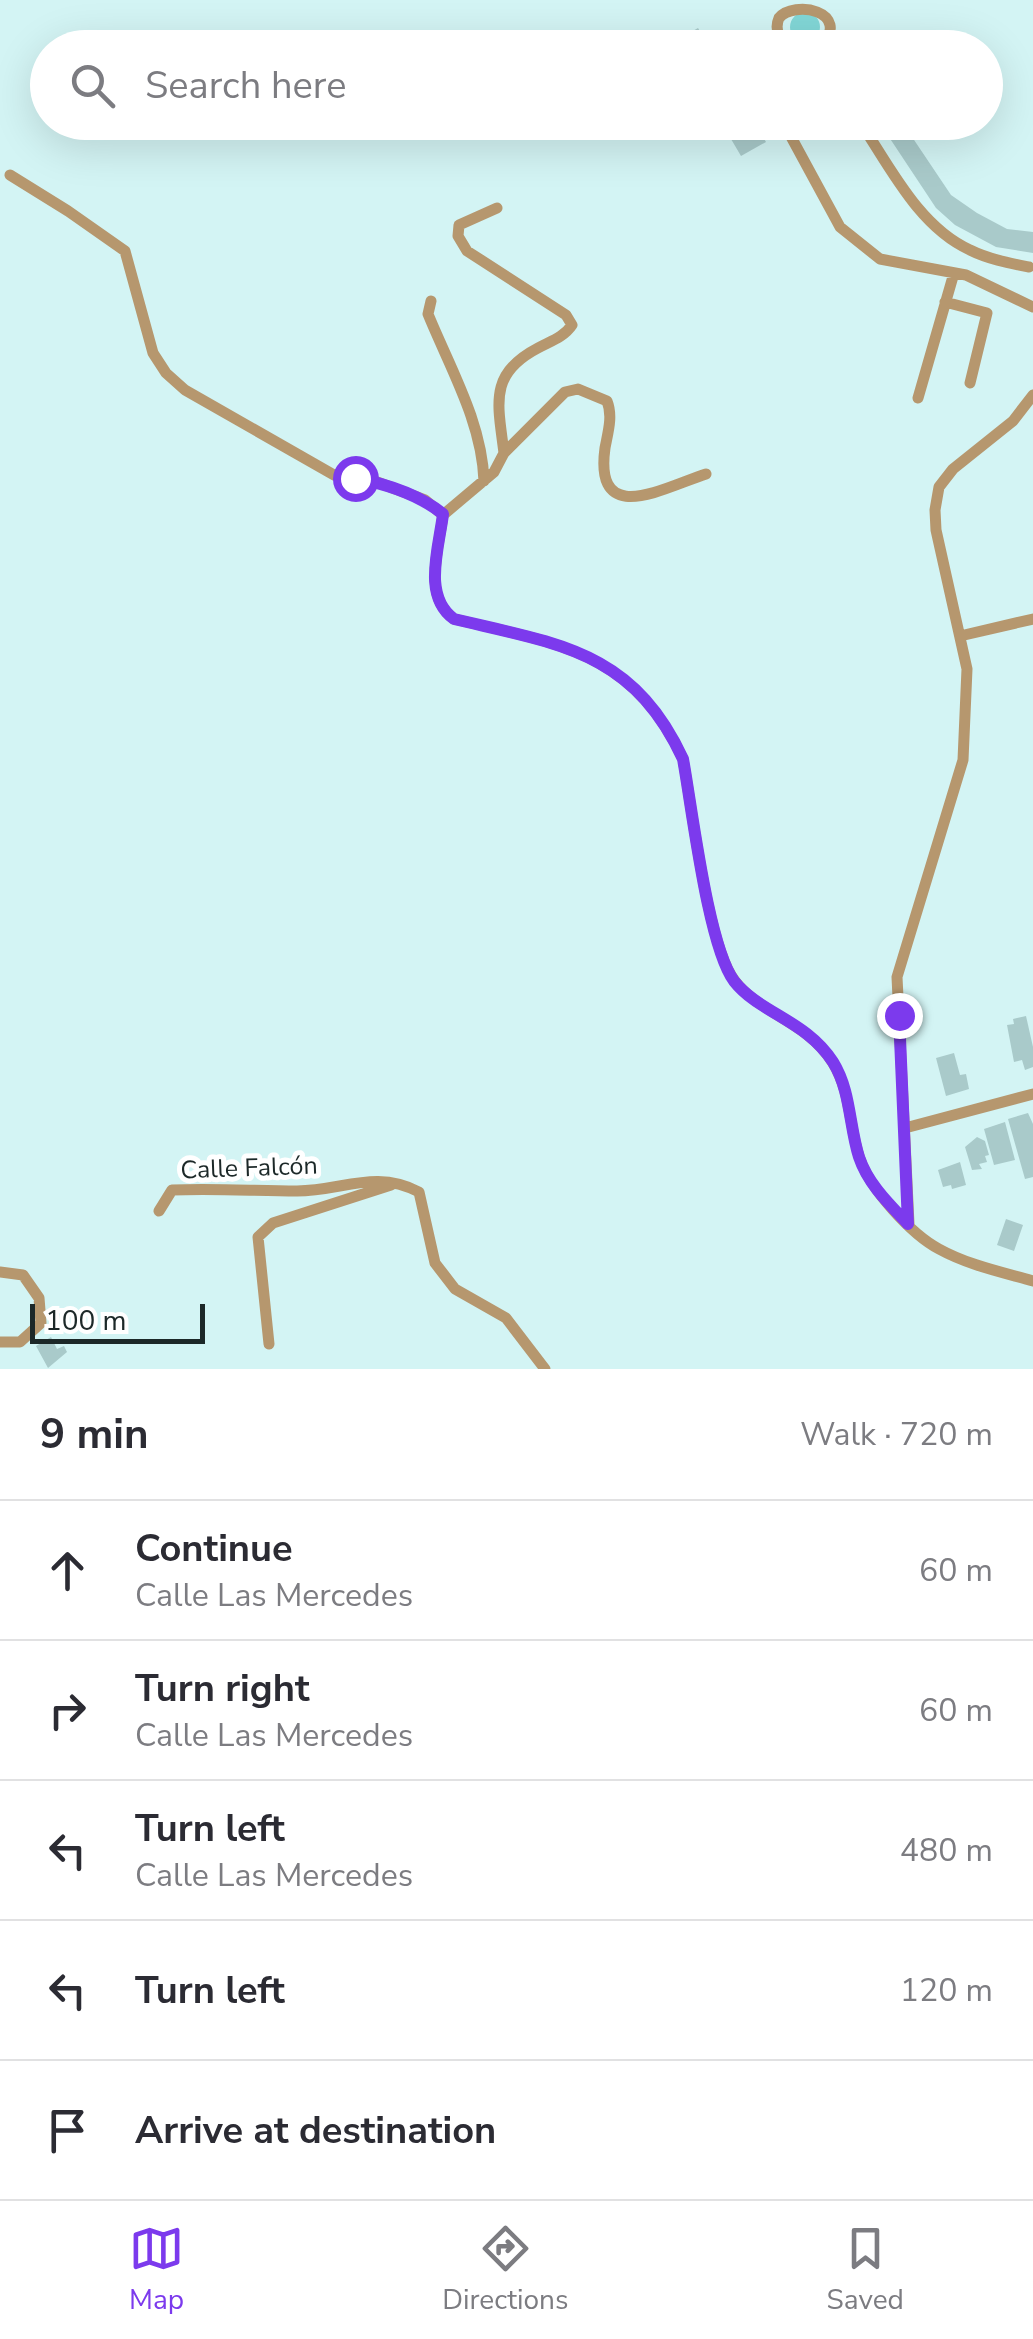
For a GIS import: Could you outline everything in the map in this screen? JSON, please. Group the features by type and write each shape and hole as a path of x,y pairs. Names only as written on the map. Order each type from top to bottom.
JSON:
{"street":[{"path":"778,30 784,9 808,1 817,4 829,17 830,30"},
{"path":"792,140 840,227 880,260 966,275 1033,307"},
{"path":"872,140 923,214 949,238 986,257 1029,267"},
{"path":"10,176 125,252 153,353 166,373 185,390 334,474 377,482 424,500 443,514"},
{"path":"497,208 459,225 458,236 467,251 566,315 572,325 566,334 508,368 498,404 504,453"},
{"path":"918,398 954,273"},
{"path":"431,301 428,314 474,424 483,456 484,481"},
{"path":"946,302 986,313 970,383"},
{"path":"706,474 644,495 624,498 614,494 606,485 602,468 611,411 607,401 578,389 565,392 504,453 494,472 443,514 435,585 443,611 454,619 583,653 634,686 672,735 683,759 715,932 723,961 735,982 808,1032 832,1061 842,1080 858,1156 868,1178 908,1224 936,1248 979,1266 1033,1281"},
{"path":"908,1224 897,978 963,760 967,669 935,510 939,488 952,469 1013,420 1033,395"},
{"path":"960,636 1033,619"},
{"path":"906,1128 1033,1094"},
{"name":"Calle Falcón","path":"159,1211 172,1190 302,1191 368,1181 399,1182"},
{"path":"269,1344 258,1237 273,1223 399,1182 419,1192 435,1263 455,1289 506,1318 545,1369"},
{"path":"0,1272 22,1275 39,1298 42,1323 20,1342 0,1342"}],"shaded area":[{"path":"799,13 811,13 819,21 820,30 790,30 791,21"}],"building":[{"path":"732,140 765,140 766,142 741,156"},
{"path":"891,140 914,140 951,195 977,213 1007,229 1033,232 1033,253 996,247 955,225 936,208"},
{"path":"1026,1016 1033,1067 1025,1070 1022,1060 1014,1062 1007,1025"},
{"path":"954,1053 969,1089 946,1096 936,1058"},
{"path":"1028,1113 1033,1124 1033,1177 1025,1179 1008,1119"},
{"path":"1005,1122 1015,1160 994,1165 984,1129"},
{"path":"977,1137 985,1141 989,1155 985,1156 987,1162 979,1164 982,1169 972,1170 965,1147"},
{"path":"960,1162 966,1185 943,1187 938,1170"},
{"path":"1006,1219 1023,1225 1014,1251 997,1245"},
{"path":"51,1337 57,1349 64,1346 67,1352 48,1368 36,1346"}],"route":[{"path":"355,478 424,500 443,514 435,585 443,611 454,619 583,653 634,686 672,735 683,759 723,961 735,982 808,1032 832,1061 842,1080 858,1156 868,1178 908,1224 899,1015"}]}
